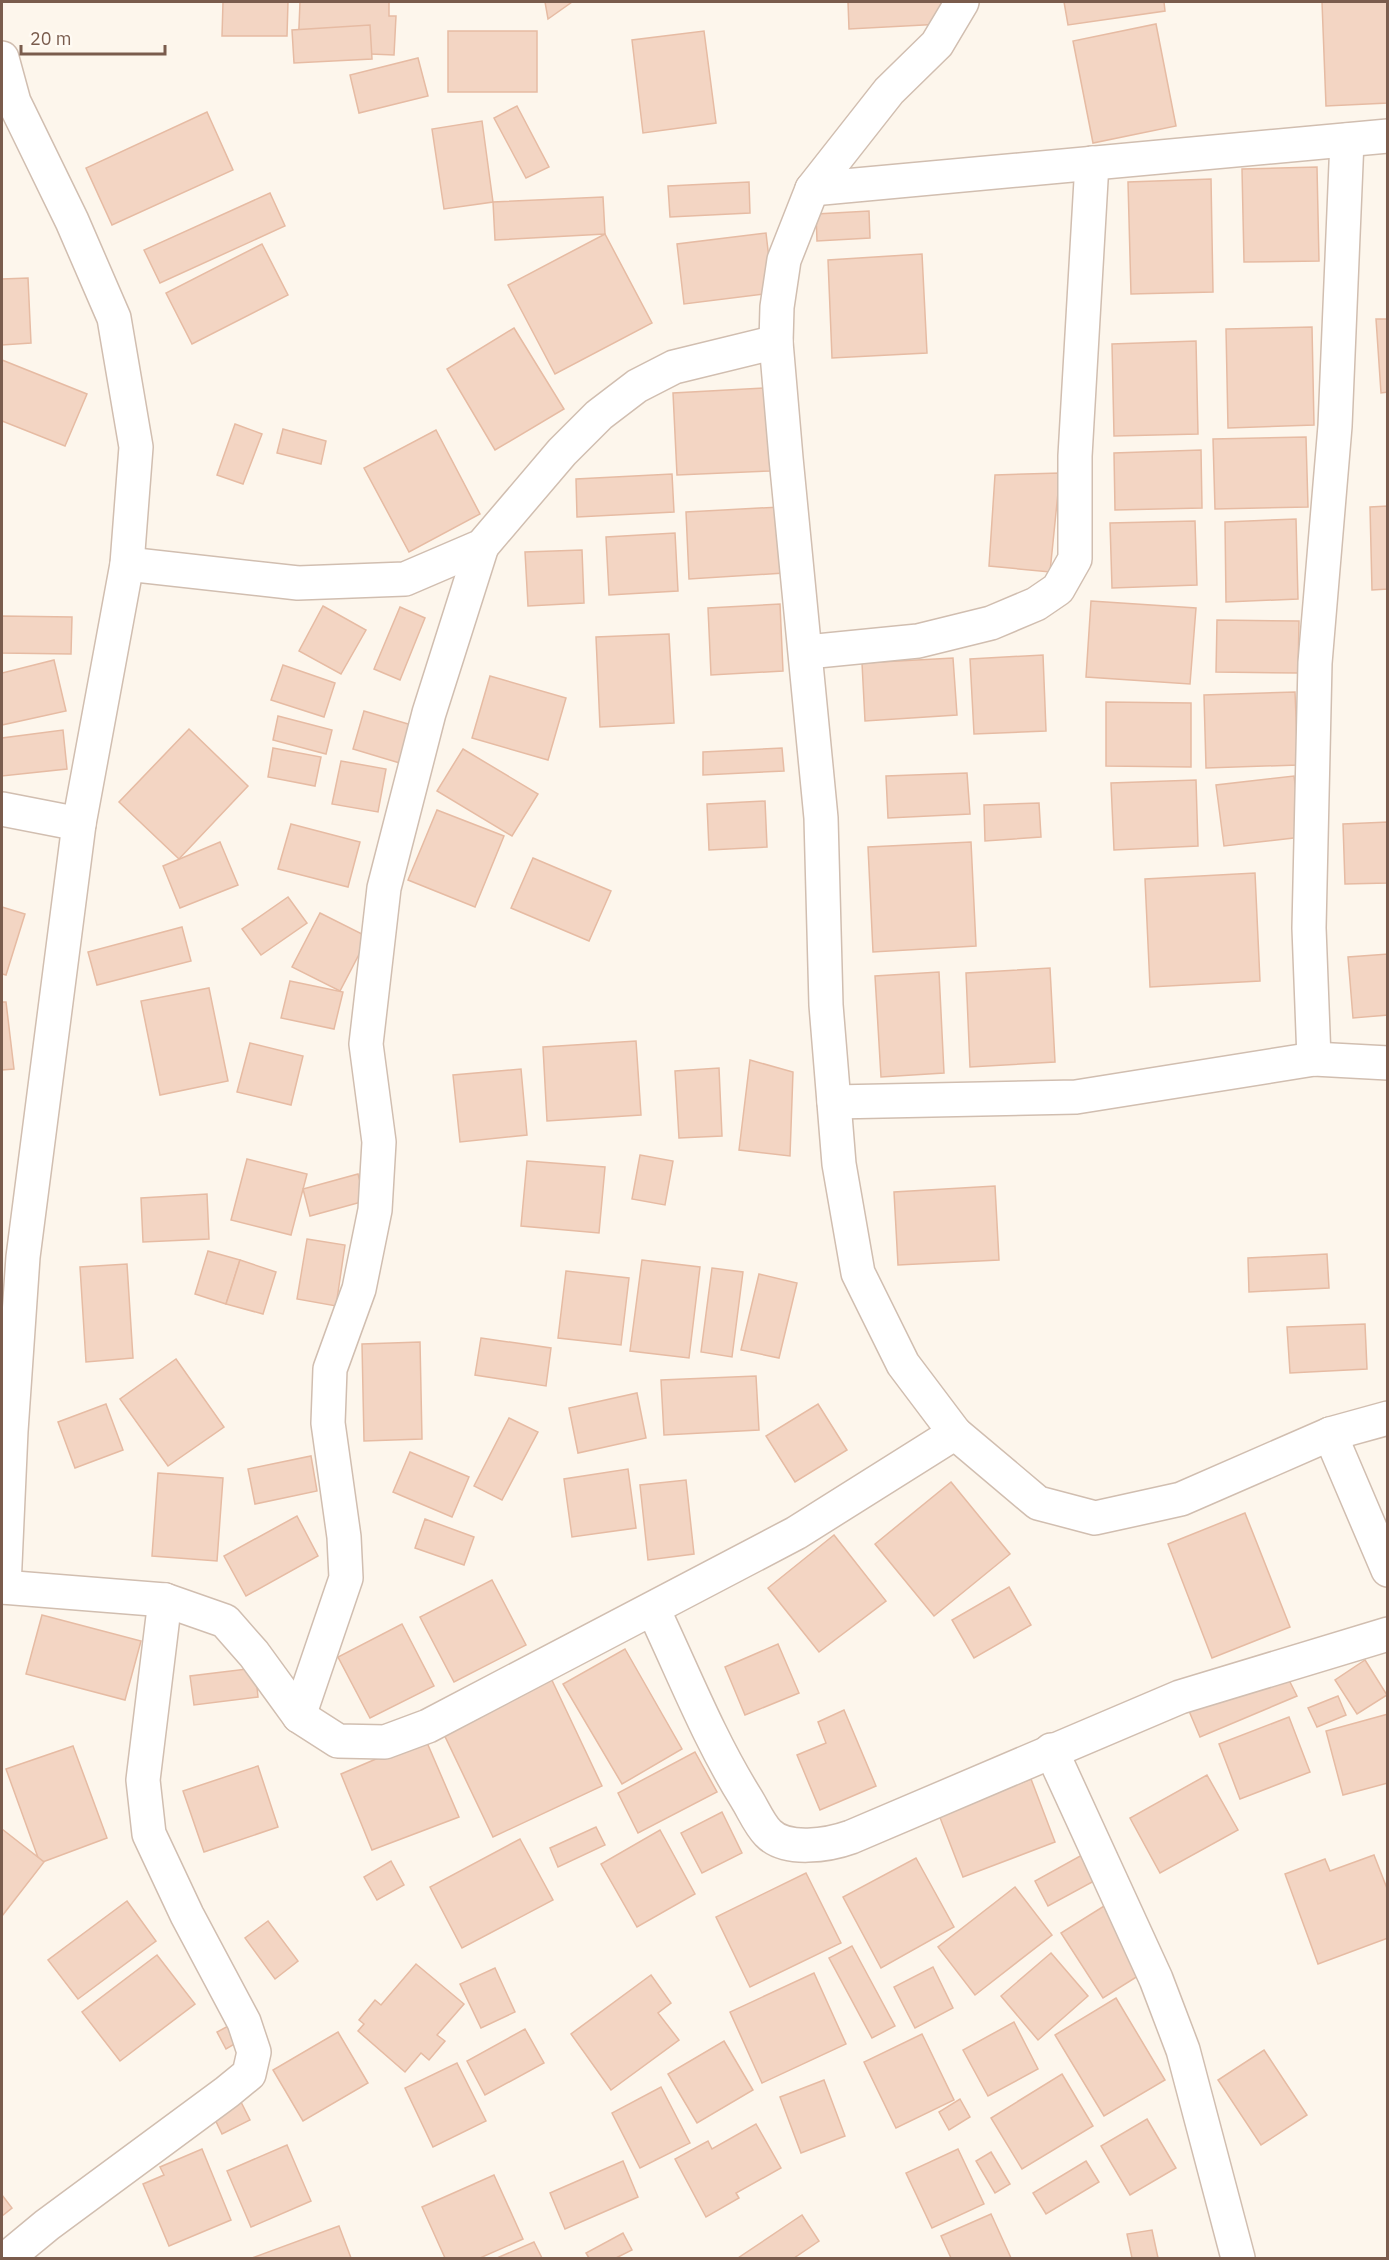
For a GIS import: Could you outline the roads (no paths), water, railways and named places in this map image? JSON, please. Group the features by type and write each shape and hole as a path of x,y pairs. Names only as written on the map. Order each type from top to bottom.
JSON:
{"street":[{"path":"962,2 937,44 889,91 812,189 784,260 777,307 776,342 821,818 826,1005 839,1164 858,1273 903,1364 955,1433 1038,1503 1095,1518 1181,1499 1330,1434 1388,1418"},
{"path":"2,58 14,102 72,221 114,318 136,447 127,564 80,824 23,1257 2,1587 165,1600 225,1621 254,1654 299,1716 338,1741 385,1742 428,1726 796,1533 955,1433"},
{"path":"812,189 1388,136"},
{"path":"1314,1059 1309,928 1315,663 1335,426 1347,140"},
{"path":"807,652 918,640 991,623 1036,604 1058,589 1075,560 1075,456 1092,163"},
{"path":"299,1716 346,1578 344,1537 328,1424 330,1369 359,1289 375,1210 379,1142 366,1044 384,888 429,713 482,546 562,452 599,415 636,386 674,367 776,342"},
{"path":"127,564 298,583 405,579 482,546"},
{"path":"2,808 80,824"},
{"path":"834,1101 1076,1097 1314,1059 1388,1063"},
{"path":"1330,1434 1388,1570"},
{"path":"11,2257 47,2225 249,2074 254,2052 244,2022 187,1915 149,1834 143,1780 165,1600"},
{"path":"653,1609 730,1773 768,1833 788,1843 818,1844 844,1840 1050,1750 1180,1697 1388,1634"},
{"path":"1050,1750 1156,1979 1183,2050 1238,2259"}]}
